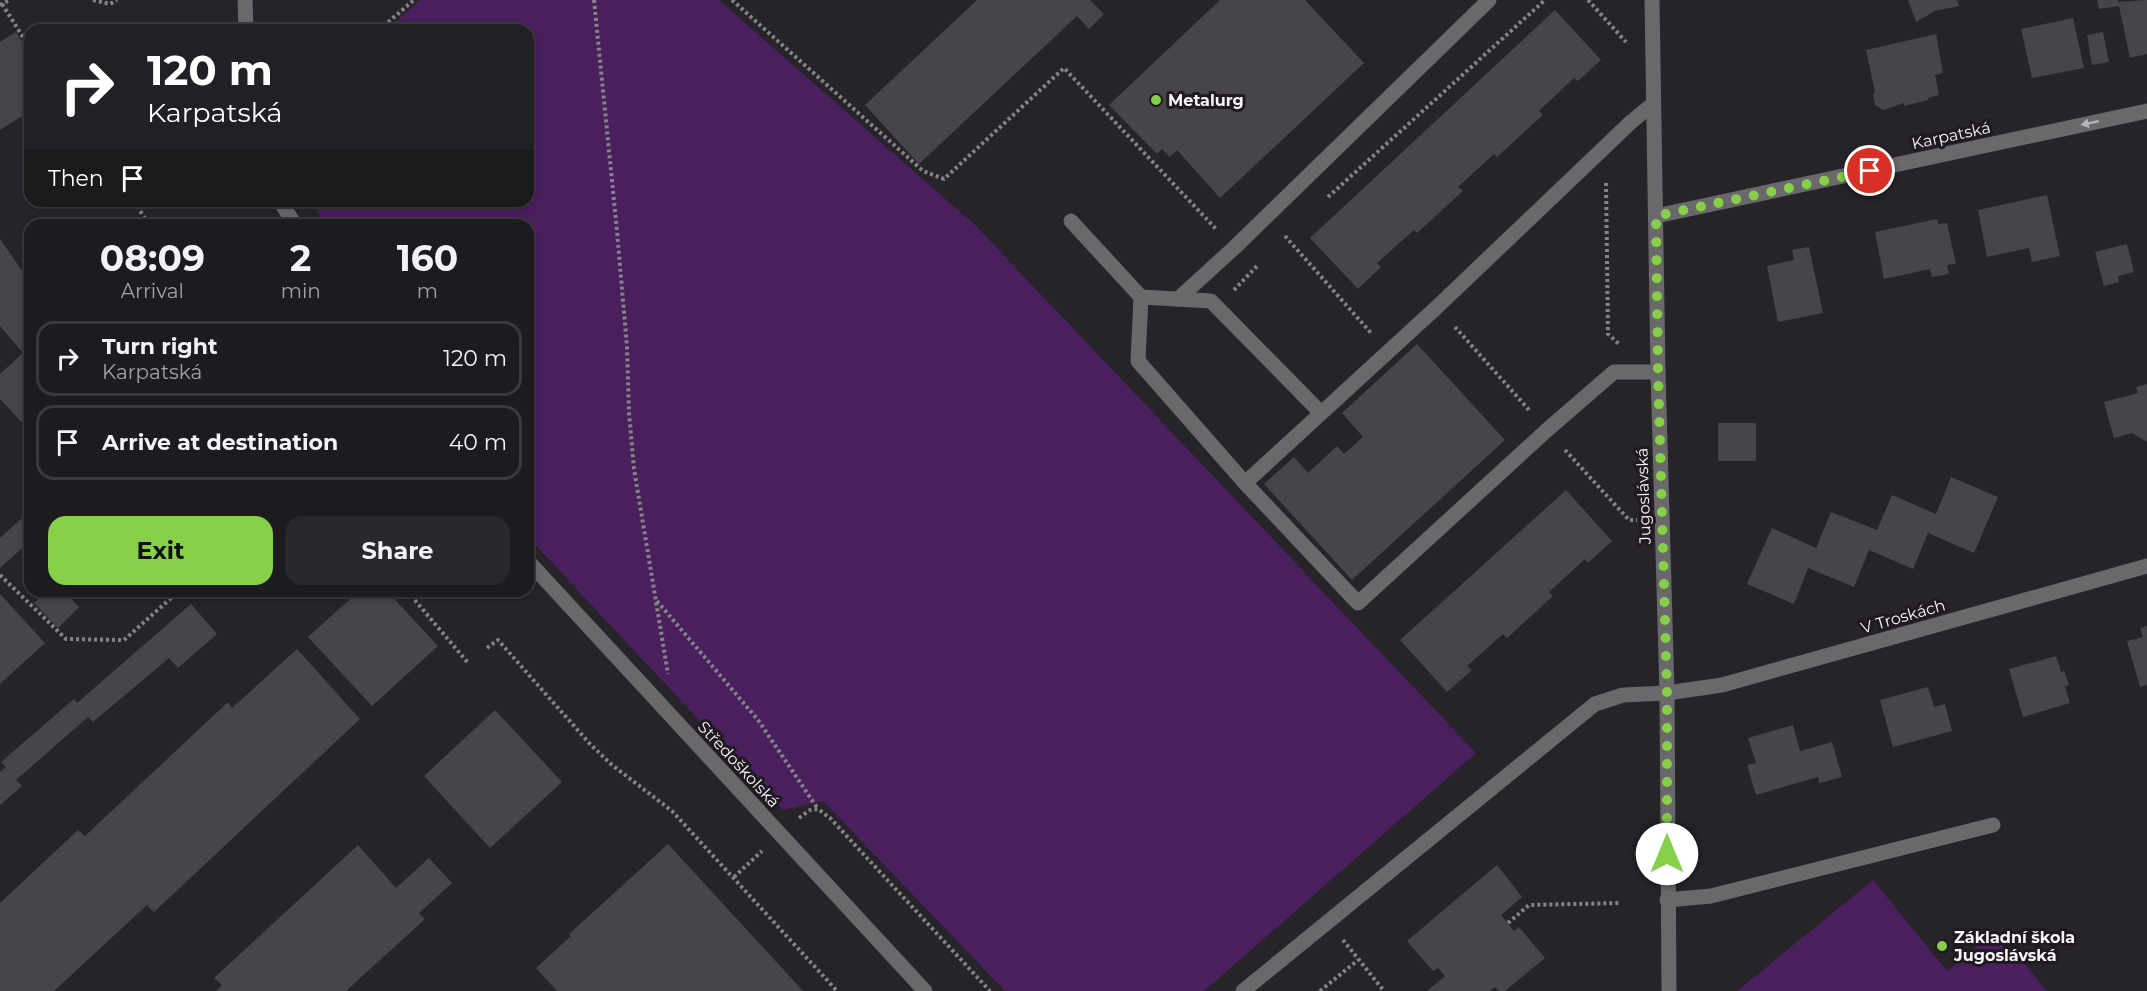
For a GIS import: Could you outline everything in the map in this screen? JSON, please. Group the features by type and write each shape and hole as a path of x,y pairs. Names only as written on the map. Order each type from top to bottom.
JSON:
{"street":[{"path":"245,0 246,24"},
{"path":"1178,299 1234,248 1489,0"},
{"name":"Jugoslávská","path":"1652,0 1658,372 1667,693 1669,991"},
{"path":"1245,483 1653,104"},
{"name":"Karpatská","path":"1656,216 2147,111"},
{"path":"1071,221 1141,297 1211,301 1321,413"},
{"path":"1141,297 1138,361 1245,483 1359,603 1547,430 1614,372 1658,372"},
{"name":"V Troskách","path":"1243,991 1595,704 1623,695 1667,693 1722,685 2147,566"},
{"name":"Středoškolská","path":"534,568 925,991"},
{"path":"1667,900 1711,896 1993,825"}],"path":[{"path":"10,0 1,5 24,39"},
{"path":"93,0 110,4 117,0"},
{"path":"386,24 414,0"},
{"path":"594,0 627,347 634,469 669,678"},
{"path":"732,0 922,171 944,179 1064,68 1234,248"},
{"path":"1320,204 1545,0"},
{"path":"1588,0 1629,45 1628,34"},
{"path":"1605,176 1608,334 1634,358 1635,372"},
{"path":"1278,244 1285,236 1388,351"},
{"path":"1218,308 1263,260"},
{"path":"0,575 66,639 124,640 172,597"},
{"path":"412,597 469,664"},
{"path":"656,600 758,720 818,809 830,818 990,991"},
{"path":"487,648 498,640 590,744 612,765 672,811 837,991"},
{"path":"734,877 802,814 818,809"},
{"path":"1508,923 1529,905 1620,903"},
{"path":"1341,938 1384,991"},
{"path":"1320,991 1358,960"}],"shaded area":[{"path":"420,0 719,0 976,226 1476,753 1204,991 1005,991 823,801 783,810 534,543 534,219 322,219 314,207 534,207 534,24 393,24"},
{"path":"1873,880 1947,971 1997,930 2047,991 1737,991"}],"building":[{"path":"977,0 1090,0 1104,14 1089,29 1077,16 919,164 865,105"},
{"path":"1220,0 1305,0 1364,63 1220,198 1177,150 1170,157 1162,149 1157,154 1109,105"},
{"path":"1908,0 1957,0 1959,6 1935,11 1916,22"},
{"path":"2097,0 2118,0 2118,2 2147,0 2147,54 2130,58 2119,6 2099,9"},
{"path":"1555,10 1601,60 1578,81 1574,78 1539,111 1543,115 1497,157 1494,154 1458,187 1463,191 1417,233 1414,230 1377,263 1381,267 1358,289 1310,238"},
{"path":"2073,18 2084,68 2032,78 2021,29"},
{"path":"16,32 24,45 24,115 0,130 0,42"},
{"path":"2103,32 2109,62 2092,65 2087,35"},
{"path":"1936,34 1943,73 1935,75 1939,95 1928,98 1928,100 1904,106 1904,103 1883,110 1875,105 1873,95 1875,92 1866,50"},
{"path":"2047,195 2060,256 2032,262 2029,248 1987,257 1978,210"},
{"path":"1937,219 1938,224 1947,223 1956,264 1947,265 1949,274 1932,277 1930,269 1884,279 1875,232"},
{"path":"0,239 24,273 24,425 0,399 0,374 23,353 0,326"},
{"path":"2127,244 2134,272 2118,276 2119,282 2104,286 2095,252"},
{"path":"1809,247 1823,313 1778,322 1767,266 1794,260 1792,250"},
{"path":"1417,344 1505,440 1352,580 1264,484 1294,457 1308,473 1337,446 1344,454 1363,437 1342,413"},
{"path":"2147,384 2147,442 2132,433 2114,438 2104,402 2138,393 2136,387"},
{"path":"1718,423 1756,423 1756,461 1718,461"},
{"path":"1951,477 1998,497 1974,553 1928,533 1913,569 1869,550 1854,587 1808,568 1794,604 1747,584 1772,528 1816,548 1831,512 1877,530 1892,495 1936,514"},
{"path":"1566,490 1612,541 1588,563 1585,559 1549,592 1553,596 1507,638 1503,634 1467,666 1472,670 1447,692 1400,640"},
{"path":"24,516 24,546 0,568 0,538"},
{"path":"0,594 45,643 0,684"},
{"path":"40,597 70,597 79,607 58,628 34,603"},
{"path":"352,597 393,597 438,646 372,706 308,637"},
{"path":"191,604 217,634 178,668 169,658 93,722 88,717 16,780 22,786 0,805 0,772 6,767 1,762 74,699 77,703"},
{"path":"2147,626 2147,685 2140,687 2127,641 2143,637 2140,628"},
{"path":"297,649 360,719 154,912 147,905 54,991 0,991 0,903 78,830 85,836 228,702 232,708"},
{"path":"2056,656 2061,672 2064,671 2069,685 2065,686 2070,703 2023,717 2009,669"},
{"path":"1928,687 1934,707 1945,704 1952,731 1893,747 1880,700"},
{"path":"495,710 562,782 490,848 424,776"},
{"path":"1793,725 1800,751 1832,742 1842,777 1819,783 1818,777 1756,795 1747,765 1756,763 1748,738"},
{"path":"668,844 803,991 557,991 536,968 571,936 569,934"},
{"path":"358,845 396,888 429,858 452,883 419,913 425,919 346,991 216,991 222,985 214,978"},
{"path":"1497,865 1522,897 1501,915 1514,931 1519,927 1545,958 1505,991 1499,991 1495,987 1490,991 1427,991 1445,976 1438,968 1433,971 1407,941"}],"place":[{"name":"Metalurg","path":"1156,100"},
{"name":"Základní škola Jugoslávská","path":"1942,946"}],"route":[{"path":"1667,854 1667,693 1656,216 1870,171"}]}
